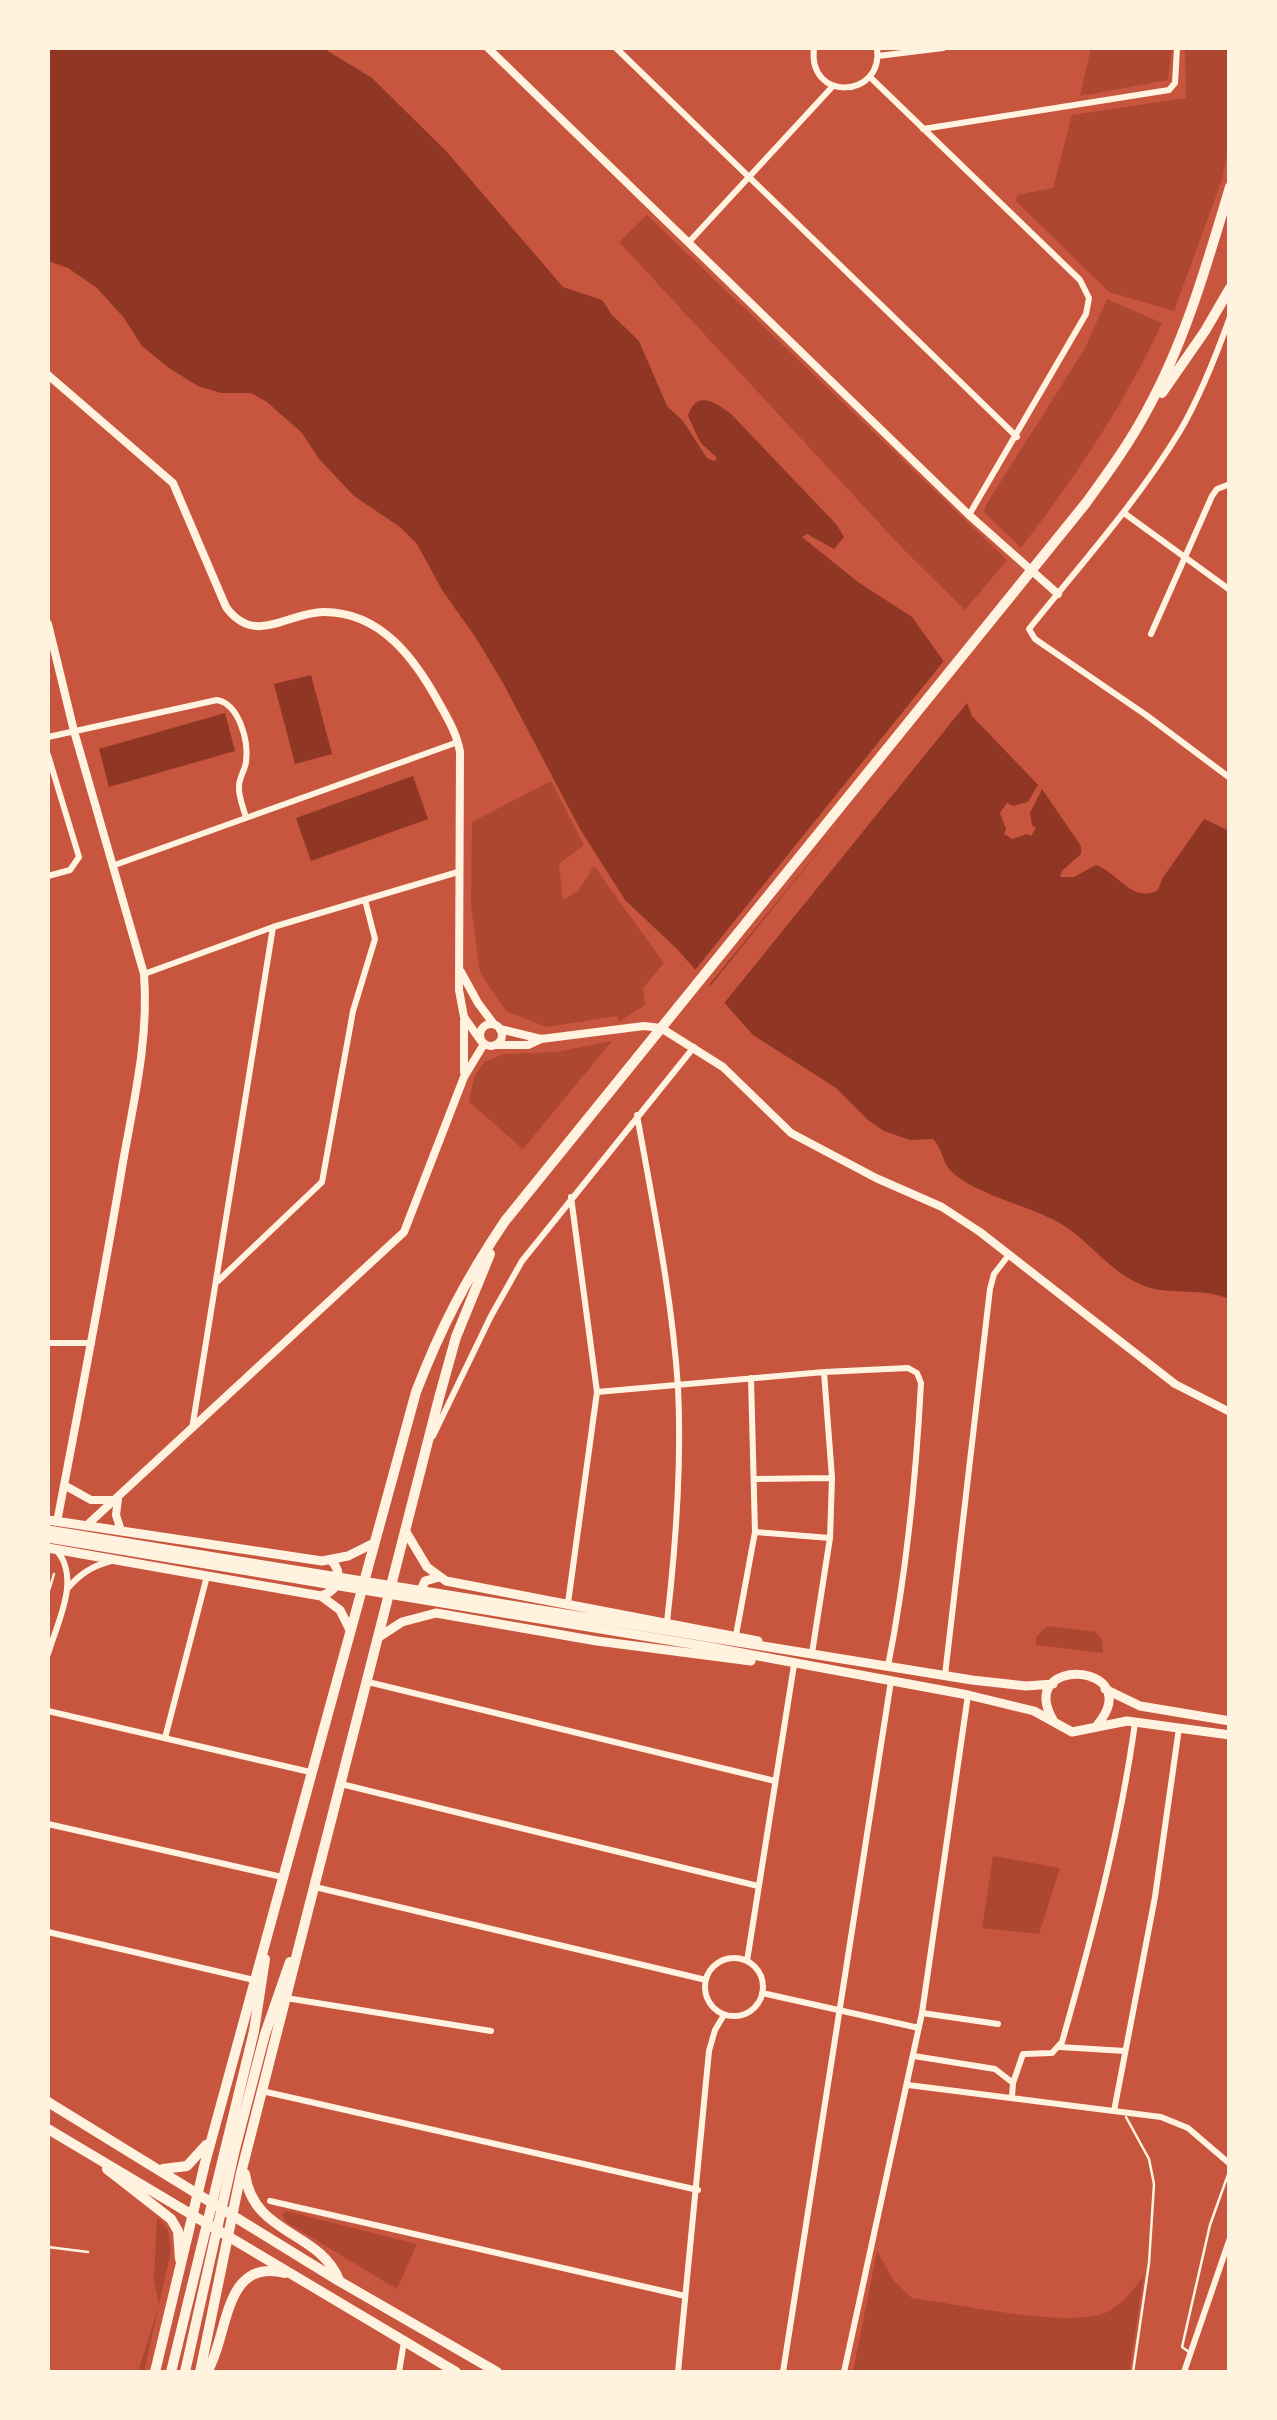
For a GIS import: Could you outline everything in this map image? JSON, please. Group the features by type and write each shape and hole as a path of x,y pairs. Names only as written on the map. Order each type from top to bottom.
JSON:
{"main road":[{"path":"1146,414 1184,330 1230,187"},
{"path":"155,2372 205,2163 258,1978 310,1772 416,1392 442,1324 506,1221 1075,517 1230,288"},
{"path":"204,2372 244,2160 439,1398 478,1278 506,1221"},
{"path":"52,1521 330,1560 357,1553 374,1543"},
{"path":"48,1530 711,1644 789,1664"},
{"path":"406,1532 422,1560 439,1577 454,1583 736,1635 785,1649"},
{"path":"48,1538 711,1644 812,1652 1026,1686 1054,1684"},
{"path":"52,1549 321,1596 340,1610 350,1630"},
{"path":"321,1596 334,1590 338,1581 337,1567 330,1560"},
{"path":"429,1613 420,1602 420,1588 430,1578 439,1577"},
{"path":"379,1637 402,1622 429,1613 672,1652 789,1664 968,1695 1008,1704 1072,1732 1136,1721 1230,1734"},
{"path":"1054,1722 1047,1703 1054,1684 1060,1677 1080,1672 1140,1706 1230,1721"},
{"path":"1092,1729 1108,1707 1105,1689"},
{"path":"185,2372 235,2148 282,1982 306,1922"},
{"path":"171,2372 254,2030 258,1978"},
{"path":"48,2102 497,2372"},
{"path":"154,2166 179,2168 194,2161 215,2126"},
{"path":"48,2128 456,2372"},
{"path":"101,2160 119,2181 175,2224 180,2273"},
{"path":"244,2160 248,2192 258,2209 324,2257 340,2281"},
{"path":"205,2163 208,2173 219,2182 229,2182 241,2173"},
{"path":"186,2251 199,2243 209,2243 217,2249 222,2263"},
{"path":"204,2372 215,2358 232,2298 240,2284 262,2272 278,2271 293,2276"}],"street":[{"path":"488,48 968,515 1058,594"},
{"path":"616,48 1017,437"},
{"path":"814,48 818,73 834,86 859,85 870,77 877,52 943,48"},
{"path":"923,129 1169,90 1176,83 1176,48"},
{"path":"870,77 1080,280 1089,298 1086,314 968,515"},
{"path":"689,242 834,86"},
{"path":"1230,317 1181,430 1124,513 1030,629 1030,634 1230,778"},
{"path":"48,375 173,483 226,607 241,624 259,627 321,612 341,614 387,634 420,668 458,742 459,990 464,1016 464,1076"},
{"path":"1150,634 1212,496 1217,489 1230,484"},
{"path":"1124,513 1230,590"},
{"path":"48,629 144,974 144,1042 92,1344 64,1485 52,1521"},
{"path":"48,737 225,701 238,717 247,760 238,788 246,818"},
{"path":"112,866 458,742"},
{"path":"48,755 80,857 70,870 48,876"},
{"path":"144,974 273,926 458,872"},
{"path":"216,1283 322,1182 353,1011 375,939 365,900"},
{"path":"192,1430 273,926"},
{"path":"461,972 502,1036 495,1046"},
{"path":"464,1016 482,1042 495,1046 528,1046 541,1039 648,1026 661,1028 723,1067 791,1133 876,1178 942,1207 1175,1384 1230,1412"},
{"path":"86,1526 404,1232 486,1024 541,1039"},
{"path":"426,1451 514,1274 571,1196 694,1047"},
{"path":"638,1116 678,1386 679,1518 667,1622"},
{"path":"568,1603 597,1392 571,1196"},
{"path":"946,1675 990,1284 1008,1256"},
{"path":"48,1342 92,1344"},
{"path":"597,1392 824,1372 908,1368 917,1373 921,1383 914,1502 888,1666"},
{"path":"812,1652 830,1538 832,1478 824,1372"},
{"path":"736,1635 756,1532 750,1378"},
{"path":"756,1479 832,1478"},
{"path":"64,1485 91,1500 118,1498"},
{"path":"118,1498 116,1515 122,1531"},
{"path":"756,1532 830,1538"},
{"path":"48,1654 67,1590 66,1566 52,1549"},
{"path":"67,1590 96,1564 114,1560"},
{"path":"165,1738 208,1574"},
{"path":"746,1961 789,1664"},
{"path":"783,2372 891,1681"},
{"path":"368,1682 775,1781"},
{"path":"844,2372 922,2013 968,1695"},
{"path":"48,1711 310,1772"},
{"path":"1060,2047 1098,1910 1136,1721"},
{"path":"1118,2111 1179,1727"},
{"path":"341,1784 758,1886"},
{"path":"48,1824 282,1877"},
{"path":"315,1887 706,1980"},
{"path":"48,1932 258,1978"},
{"path":"727,1959 746,1961 760,1974 759,2003 744,2015 716,2010 706,1997 710,1970 727,1959"},
{"path":"762,1994 919,2028"},
{"path":"286,1998 491,2032"},
{"path":"922,2013 998,2024"},
{"path":"678,2372 710,2051 724,2014"},
{"path":"1012,2097 1023,2054 1052,2052 1060,2047 1125,2051"},
{"path":"914,2056 995,2070 1013,2083"},
{"path":"908,2085 1161,2117 1188,2128 1230,2167"},
{"path":"262,2091 698,2190"},
{"path":"270,2201 685,2296"},
{"path":"1184,2372 1230,2238"},
{"path":"399,2372 404,2342"}],"lane":[{"path":"48,1594 54,1574"},
{"path":"1118,2111 1149,2159 1154,2184 1149,2263 1133,2372"},
{"path":"1190,2353 1182,2348 1198,2269 1230,2167"},
{"path":"48,2246 88,2252"}],"shaded area":[{"path":"48,48 323,48 372,78 446,151 563,287 602,300 639,341 667,406 683,421 707,458 717,458 700,442 688,416 701,400 714,402 732,415 836,524 844,537 834,549 807,534 802,537 858,582 912,617 960,684 972,716 1042,789 1081,846 1081,854 1060,877 1074,877 1096,865 1133,890 1149,893 1158,890 1204,819 1229,831 1229,1299 1209,1293 1155,1289 1132,1280 1058,1222 962,1180 949,1168 933,1139 910,1140 884,1131 836,1088 753,1035 677,949 625,900 580,829 503,683 417,544 400,527 354,496 319,459 302,433 267,402 251,393 221,393 198,386 169,368 142,346 97,288 68,268 48,261"},
{"path":"1091,48 1172,48 1168,80 1080,96"},
{"path":"1185,48 1229,48 1229,142 1222,180 1174,311 1109,292 1016,201 1017,195 1053,188 1072,115 1186,98"},
{"path":"647,215 1007,560 965,610 905,551 619,242"},
{"path":"1107,299 1162,323 1098,439 1021,548 984,512 986,505 1085,348"},
{"path":"311,675 332,754 295,764 274,684"},
{"path":"225,713 235,751 109,787 99,749"},
{"path":"413,776 428,819 311,861 296,818"},
{"path":"551,781 584,845 559,864 563,900 578,891 594,866 664,963 643,988 645,1005 619,1022 617,1016 546,1027 506,1011 480,973 471,905 472,822"},
{"path":"612,1041 523,1149 469,1102 474,1077 484,1062 504,1054 556,1052"},
{"path":"1048,1626 1096,1632 1102,1640 1103,1653 1036,1645 1036,1637"},
{"path":"993,1856 1060,1868 1039,1934 982,1928"},
{"path":"286,2211 417,2244 397,2289 286,2222 282,2215"},
{"path":"157,2217 168,2229 171,2251 159,2305 154,2278"},
{"path":"877,2251 894,2281 912,2298 1038,2316 1087,2317 1105,2313 1127,2297 1144,2275 1129,2372 853,2372"},
{"path":"159,2306 144,2372 138,2372"}],"pier":[{"path":"947,657 971,698 721,1007 707,990 842,822 706,989 691,975"},
{"path":"1038,785 1042,789 1030,813 1036,828 1031,836 1012,839 1004,834 1000,813 1007,803 1013,806 1028,802"}]}
